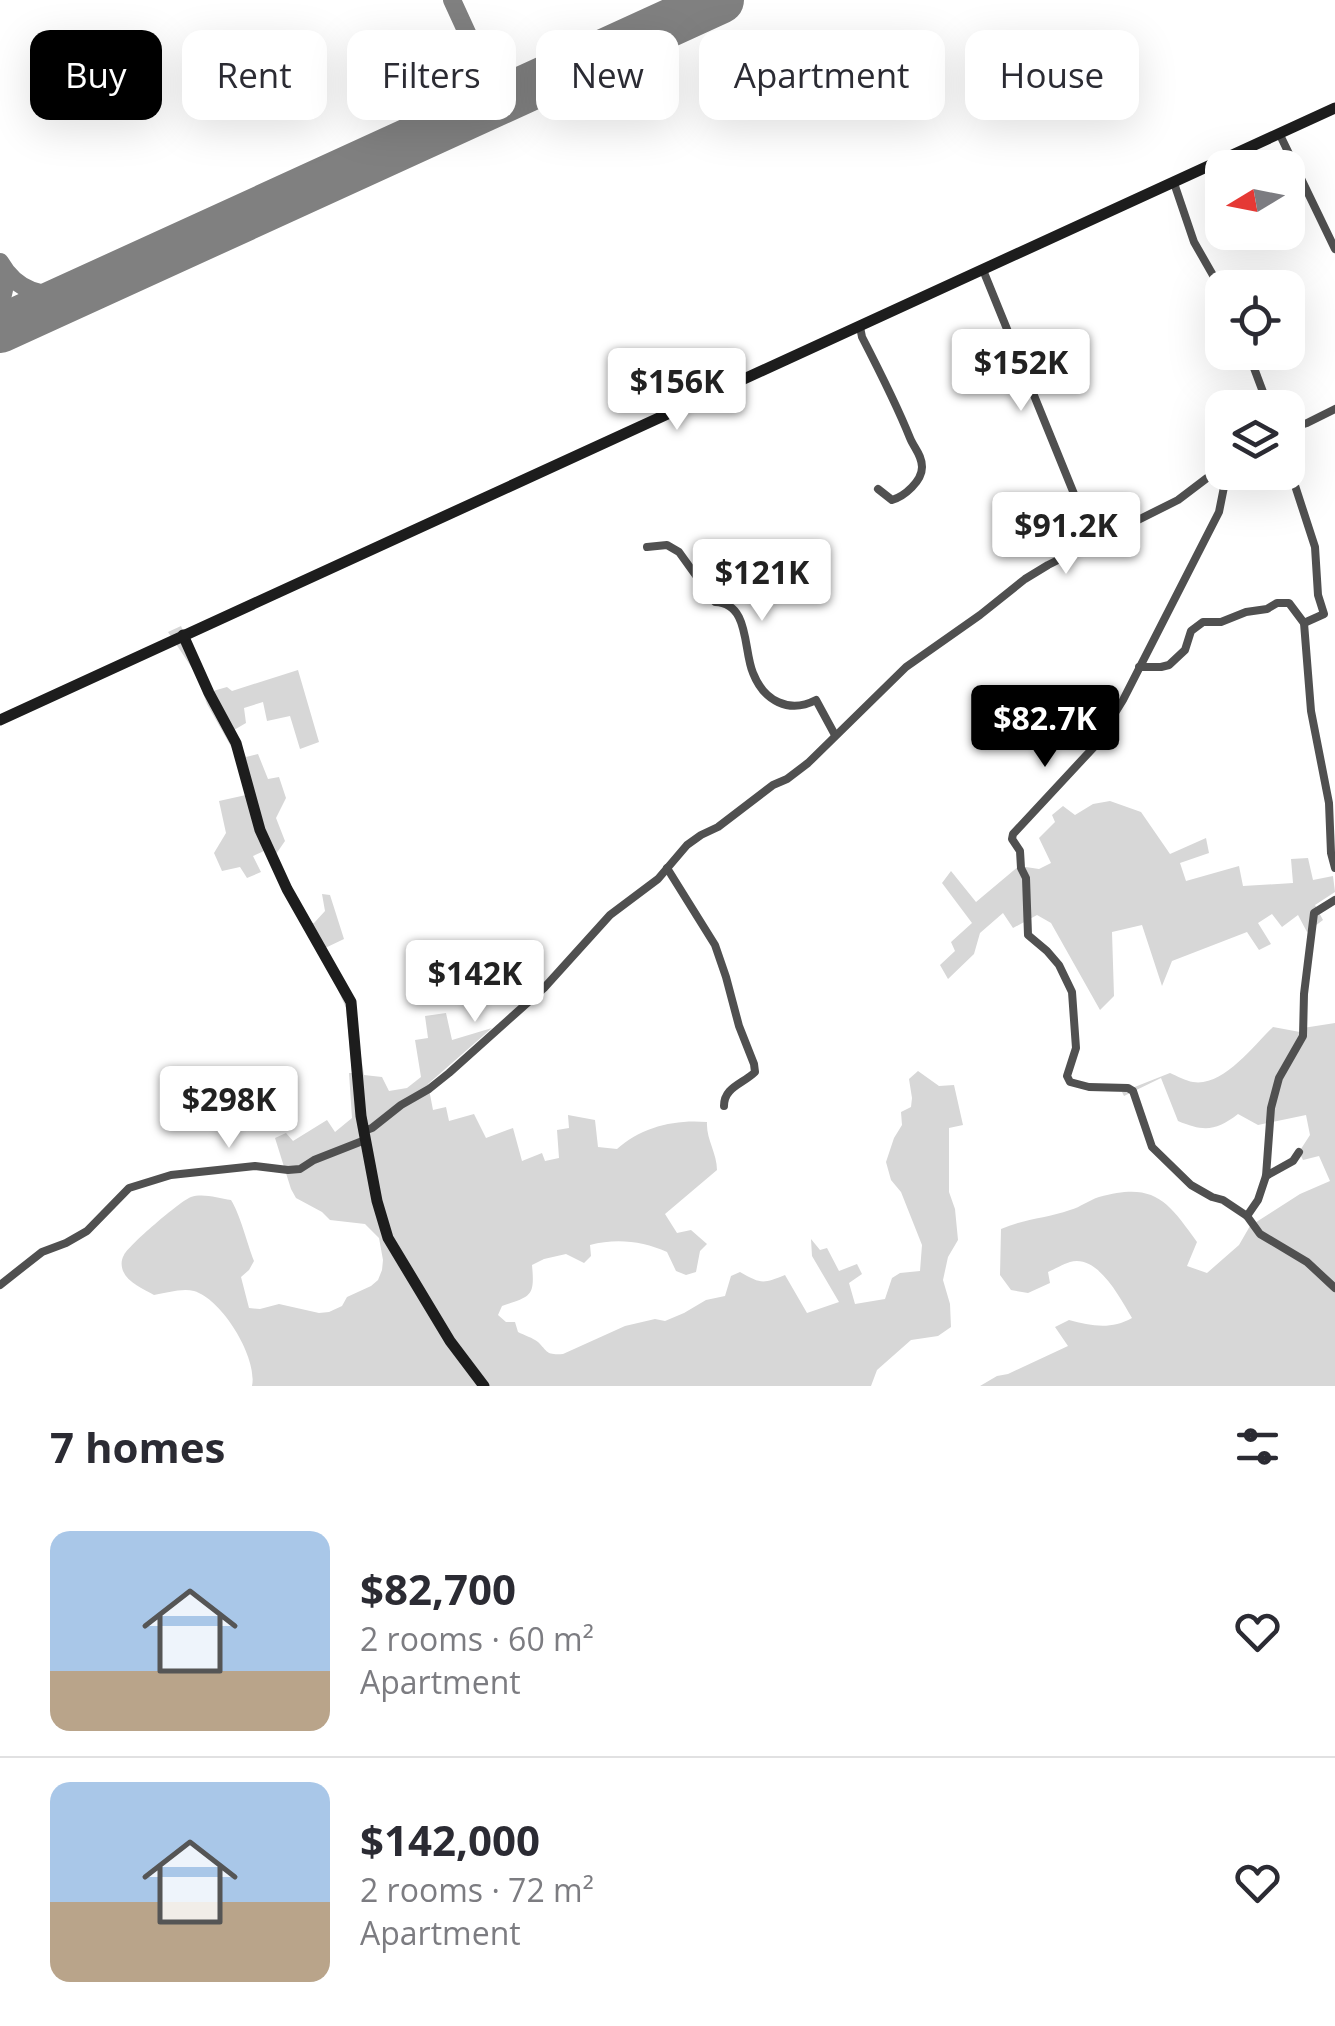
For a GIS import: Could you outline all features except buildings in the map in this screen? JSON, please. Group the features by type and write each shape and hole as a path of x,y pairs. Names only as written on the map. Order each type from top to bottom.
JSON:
{"street":[{"path":"0,720 1335,108"},
{"path":"1280,135 1335,249"},
{"path":"1174,182 1194,242 1210,270"},
{"path":"983,270 1094,543"},
{"path":"860,327 921,458 920,479 899,498 892,500 878,489"},
{"path":"1305,423 1335,409"},
{"path":"0,1285 42,1252 88,1230 128,1188 172,1175 254,1166 300,1169 365,1135 400,1105 429,1090 552,981 610,916 658,879 687,845 718,828 808,763 906,668 1025,579 1178,500 1205,480"},
{"path":"1222,490 1219,512 1123,700 1096,744 1012,839 1020,851 1026,878 1028,935 1047,950 1072,992 1076,1048 1067,1076 1070,1082 1133,1090 1152,1147 1196,1190 1223,1200 1247,1216 1260,1234 1307,1262 1335,1288"},
{"path":"1296,490 1315,548 1318,595 1324,614 1304,623"},
{"path":"647,548 667,545 679,552 715,602 732,608 742,622 752,672 766,694 792,707 816,700 835,735"},
{"path":"1139,667 1162,667 1178,659 1191,631 1203,622 1232,620 1246,612 1288,603 1304,623 1312,712 1329,803 1335,868"},
{"path":"183,635 234,737 258,825 287,889 351,1002 365,1135 377,1202 390,1242 450,1341 484,1386"},
{"path":"667,868 715,945 754,1064 754,1072 747,1080 725,1095 724,1106"},
{"path":"1247,1216 1258,1200 1266,1176 1271,1108 1278,1078 1303,1036 1314,913 1335,900"},
{"path":"1266,1176 1293,1162 1298,1152"}],"shaded area":[{"path":"181,626 213,691 227,687 232,691 298,670 319,742 300,749 290,716 267,721 263,702 244,708 246,723 234,730 246,757 258,754 268,779 279,777 286,798 276,818 285,841 274,857 309,924 325,911 322,894 330,895 344,939 323,949 352,1001 364,1075 382,1077 389,1091 407,1088 421,1077 415,1040 428,1038 425,1016 446,1013 452,1040 492,1028 428,1084 433,1110 446,1107 449,1121 474,1114 486,1138 513,1128 522,1161 542,1153 545,1161 559,1158 557,1130 569,1128 568,1115 595,1120 598,1147 617,1149 659,1126 707,1122 717,1170 665,1214 677,1233 691,1230 707,1244 700,1251 696,1272 686,1275 676,1271 667,1252 648,1245 619,1241 590,1245 591,1256 584,1263 566,1254 532,1265 529,1294 502,1306 498,1315 506,1322 515,1322 518,1332 548,1352 563,1354 625,1326 655,1319 665,1321 706,1300 725,1296 731,1276 740,1272 762,1281 785,1275 807,1313 839,1302 812,1256 811,1239 820,1250 827,1248 839,1271 857,1264 862,1274 849,1283 855,1304 885,1299 892,1278 920,1271 922,1245 886,1162 902,1125 901,1112 911,1107 909,1079 918,1071 939,1086 954,1085 963,1125 949,1128 949,1192 958,1240 948,1257 943,1280 951,1327 938,1336 911,1340 877,1370 871,1386 252,1386 244,1346 216,1305 194,1291 154,1295 129,1279 122,1265 128,1250 176,1206 200,1196 231,1200 237,1213 254,1261 241,1277 249,1308 279,1304 329,1312 378,1280 383,1260 379,1238 365,1224 330,1220 296,1198 291,1189 275,1138 286,1133 293,1141 327,1120 335,1132 352,1118 346,1008 327,965 264,851 253,856 261,872 247,878 240,867 222,871 214,853 226,833 219,801 246,795 233,750 207,704 196,674 168,632"},
{"path":"1110,801 1141,812 1170,854 1206,838 1209,853 1180,863 1186,881 1239,866 1243,886 1293,883 1291,859 1308,858 1313,880 1333,876 1335,892 1315,905 1323,920 1307,932 1298,915 1282,927 1272,914 1258,923 1271,944 1259,950 1247,932 1172,961 1162,986 1142,925 1112,932 1114,996 1100,1010 1051,923 1037,915 1013,928 1003,913 980,933 974,954 948,979 940,965 955,951 951,942 972,923 942,883 951,871 976,902 1019,866 1039,869 1051,863 1039,838 1055,822 1052,815 1063,806 1075,815 1093,804"},
{"path":"1335,1023 1335,1386 980,1386 1068,1346 1055,1327 1069,1320 1101,1326 1132,1318 1099,1271 1080,1261 1048,1272 1050,1283 1028,1293 1011,1290 1000,1275 1001,1229 1074,1209 1099,1197 1146,1194 1177,1215 1197,1242 1187,1266 1207,1273 1239,1245 1250,1226 1300,1194 1330,1181 1319,1156 1303,1160 1299,1152 1310,1135 1306,1115 1258,1125 1238,1114 1216,1127 1195,1127 1178,1121 1161,1078 1124,1096 1122,1092 1170,1073 1204,1082 1237,1064 1273,1027 1300,1032 1303,1028"}],"taxiway":[{"path":"452,0 485,72 518,93"},
{"path":"0,262 22,286 52,295 75,295"},
{"path":"0,307 4,290 2,267"}],"runway":[{"path":"0,329 720,0"}]}
